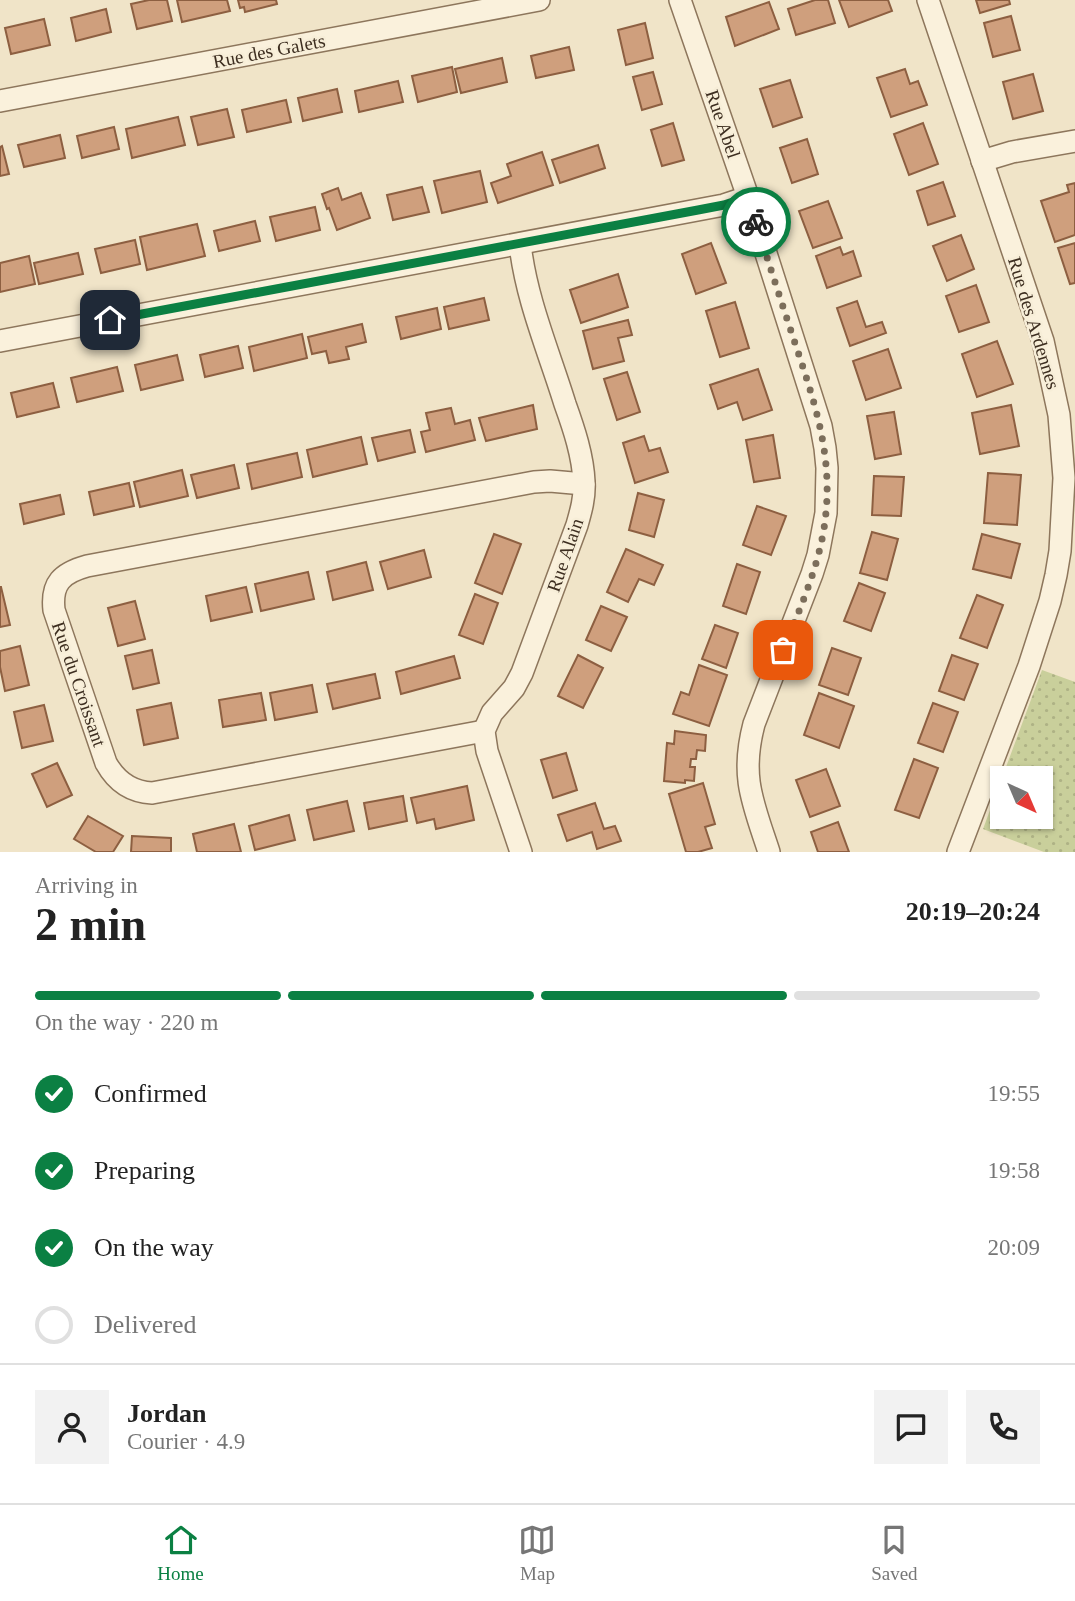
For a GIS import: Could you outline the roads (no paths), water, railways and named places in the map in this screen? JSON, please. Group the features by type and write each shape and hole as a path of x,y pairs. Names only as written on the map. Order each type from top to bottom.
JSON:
{"street":[{"name":"Rue des Galets","path":"0,101 539,0"},
{"name":"Rue Abel","path":"680,0 748,197 815,407 825,448 826,513 818,555 754,724 747,761 751,797 769,852"},
{"name":"Rue des Ardennes","path":"928,0 1050,367 1062,436 1064,500 1056,575 1033,654 958,852"},
{"path":"982,162 1012,152 1075,141"},
{"path":"0,341 724,205 748,197"},
{"name":"Rue Alain","path":"484,731 492,713 514,688 527,661 577,525 583,501 581,459 527,283 520,244"},
{"name":"Rue du Croissant","path":"484,731 152,793 132,790 116,778 106,763 54,610 54,591 65,575 87,566 534,482 584,484"},
{"path":"484,731 487,751 521,852"}]}
